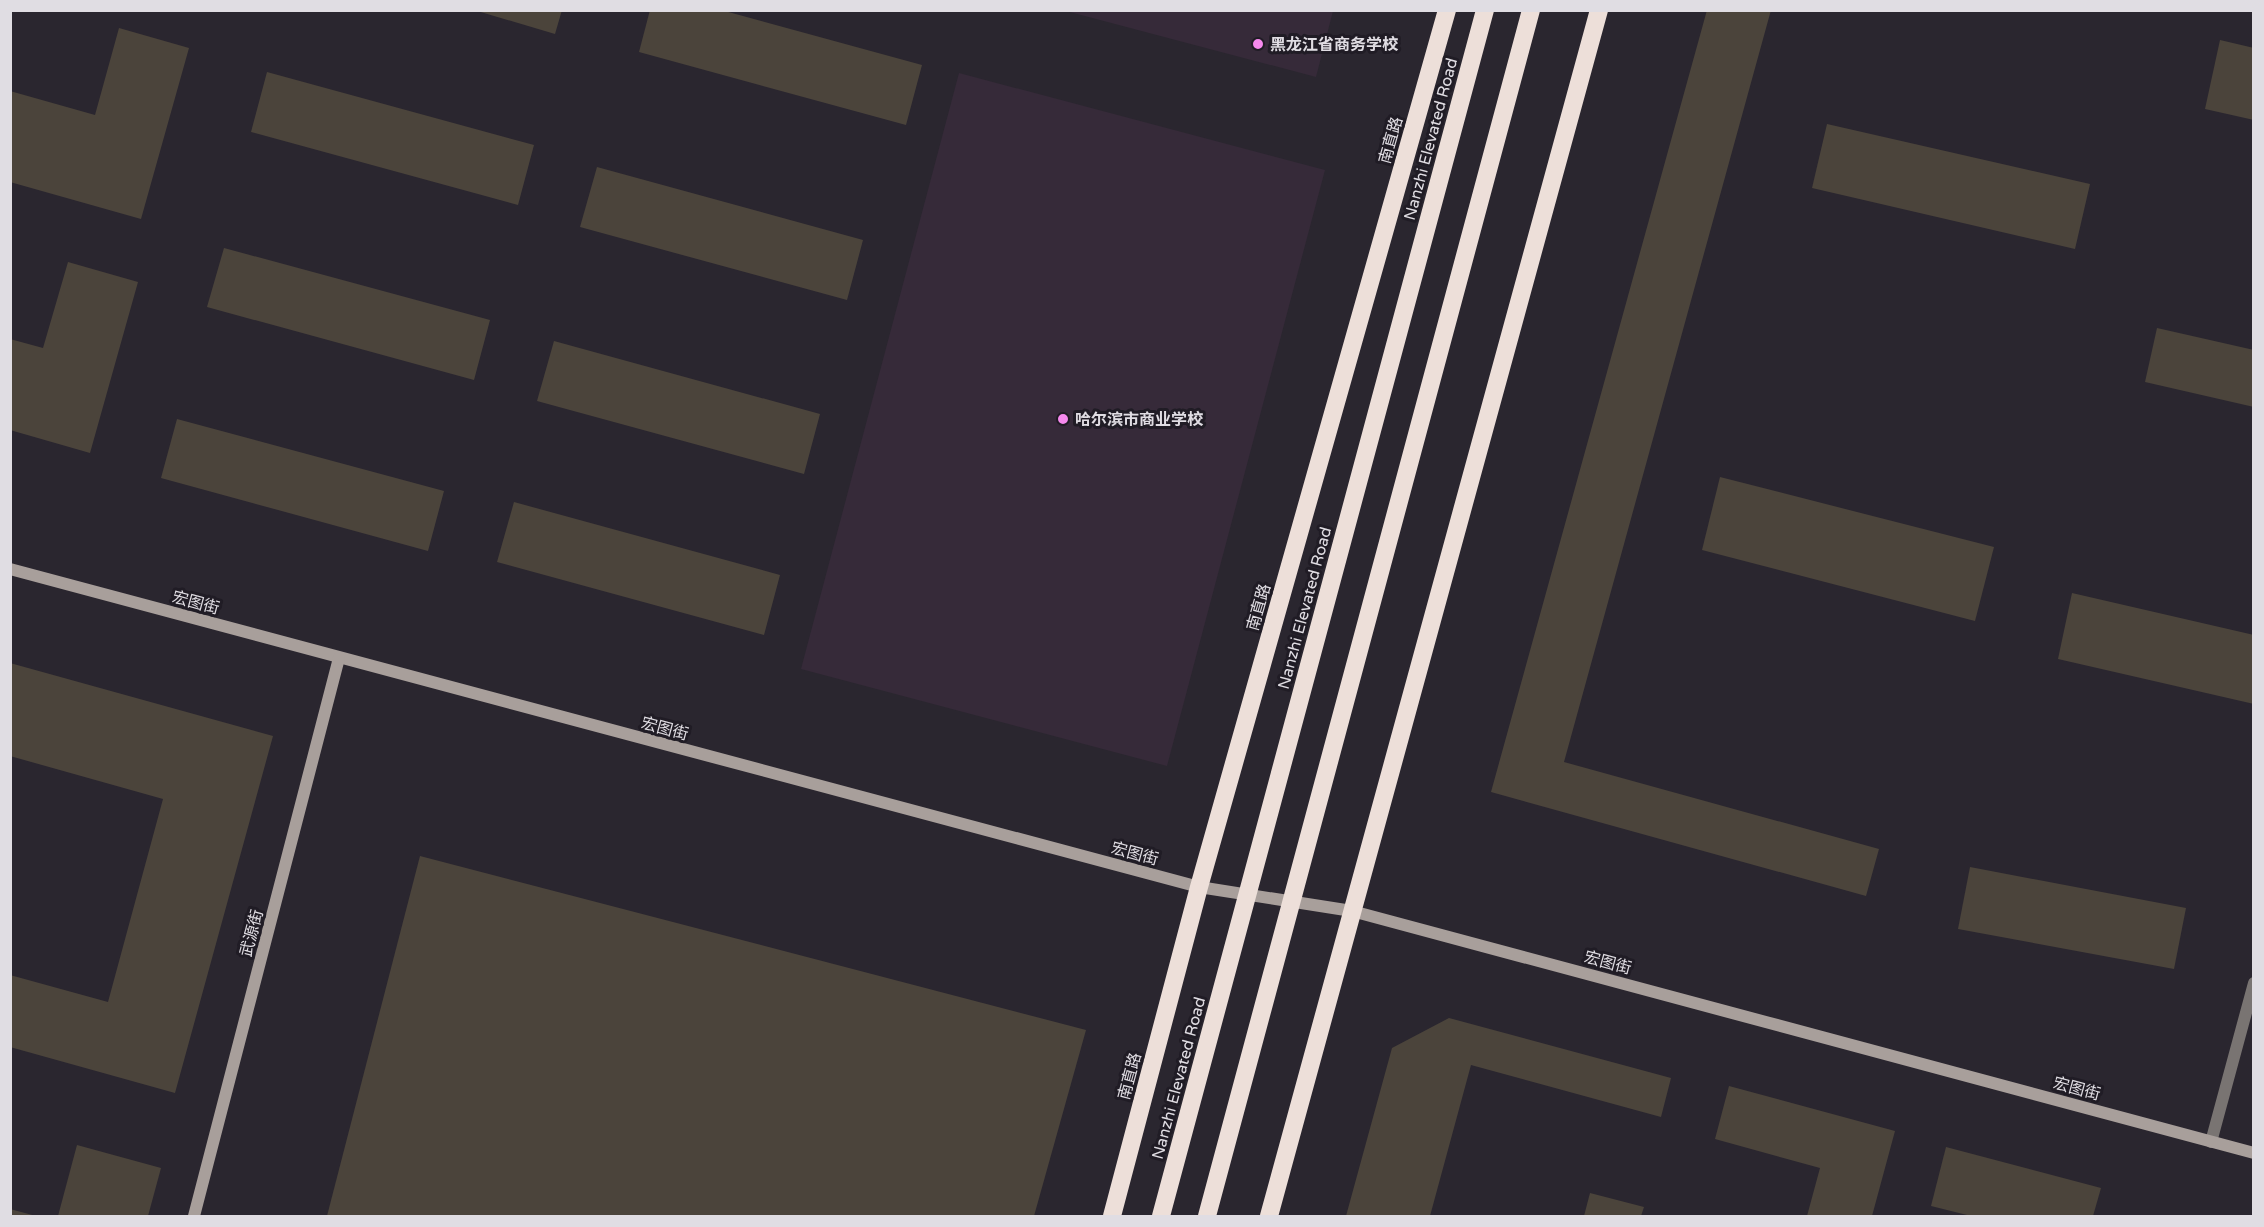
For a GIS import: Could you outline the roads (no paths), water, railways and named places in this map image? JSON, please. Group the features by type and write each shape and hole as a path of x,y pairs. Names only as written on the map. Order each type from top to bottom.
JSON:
{"highway":[{"name":"南直路","path":"1112,1216 1199,887 1447,10"},
{"name":"Nanzhi Elevated Road","path":"1161,1216 1485,10"},
{"path":"1207,1216 1531,10"},
{"path":"1269,1216 1599,10"}],"street":[{"name":"宏图街","path":"10,569 1199,887 1353,911 2253,1153"},
{"name":"武源街","path":"194,1216 339,658"},
{"path":"2211,1142 2253,983"}],"place":[{"name":"黑龙江省商务学校","path":"1258,44"},
{"name":"哈尔滨市商业学校","path":"1063,419"}]}
